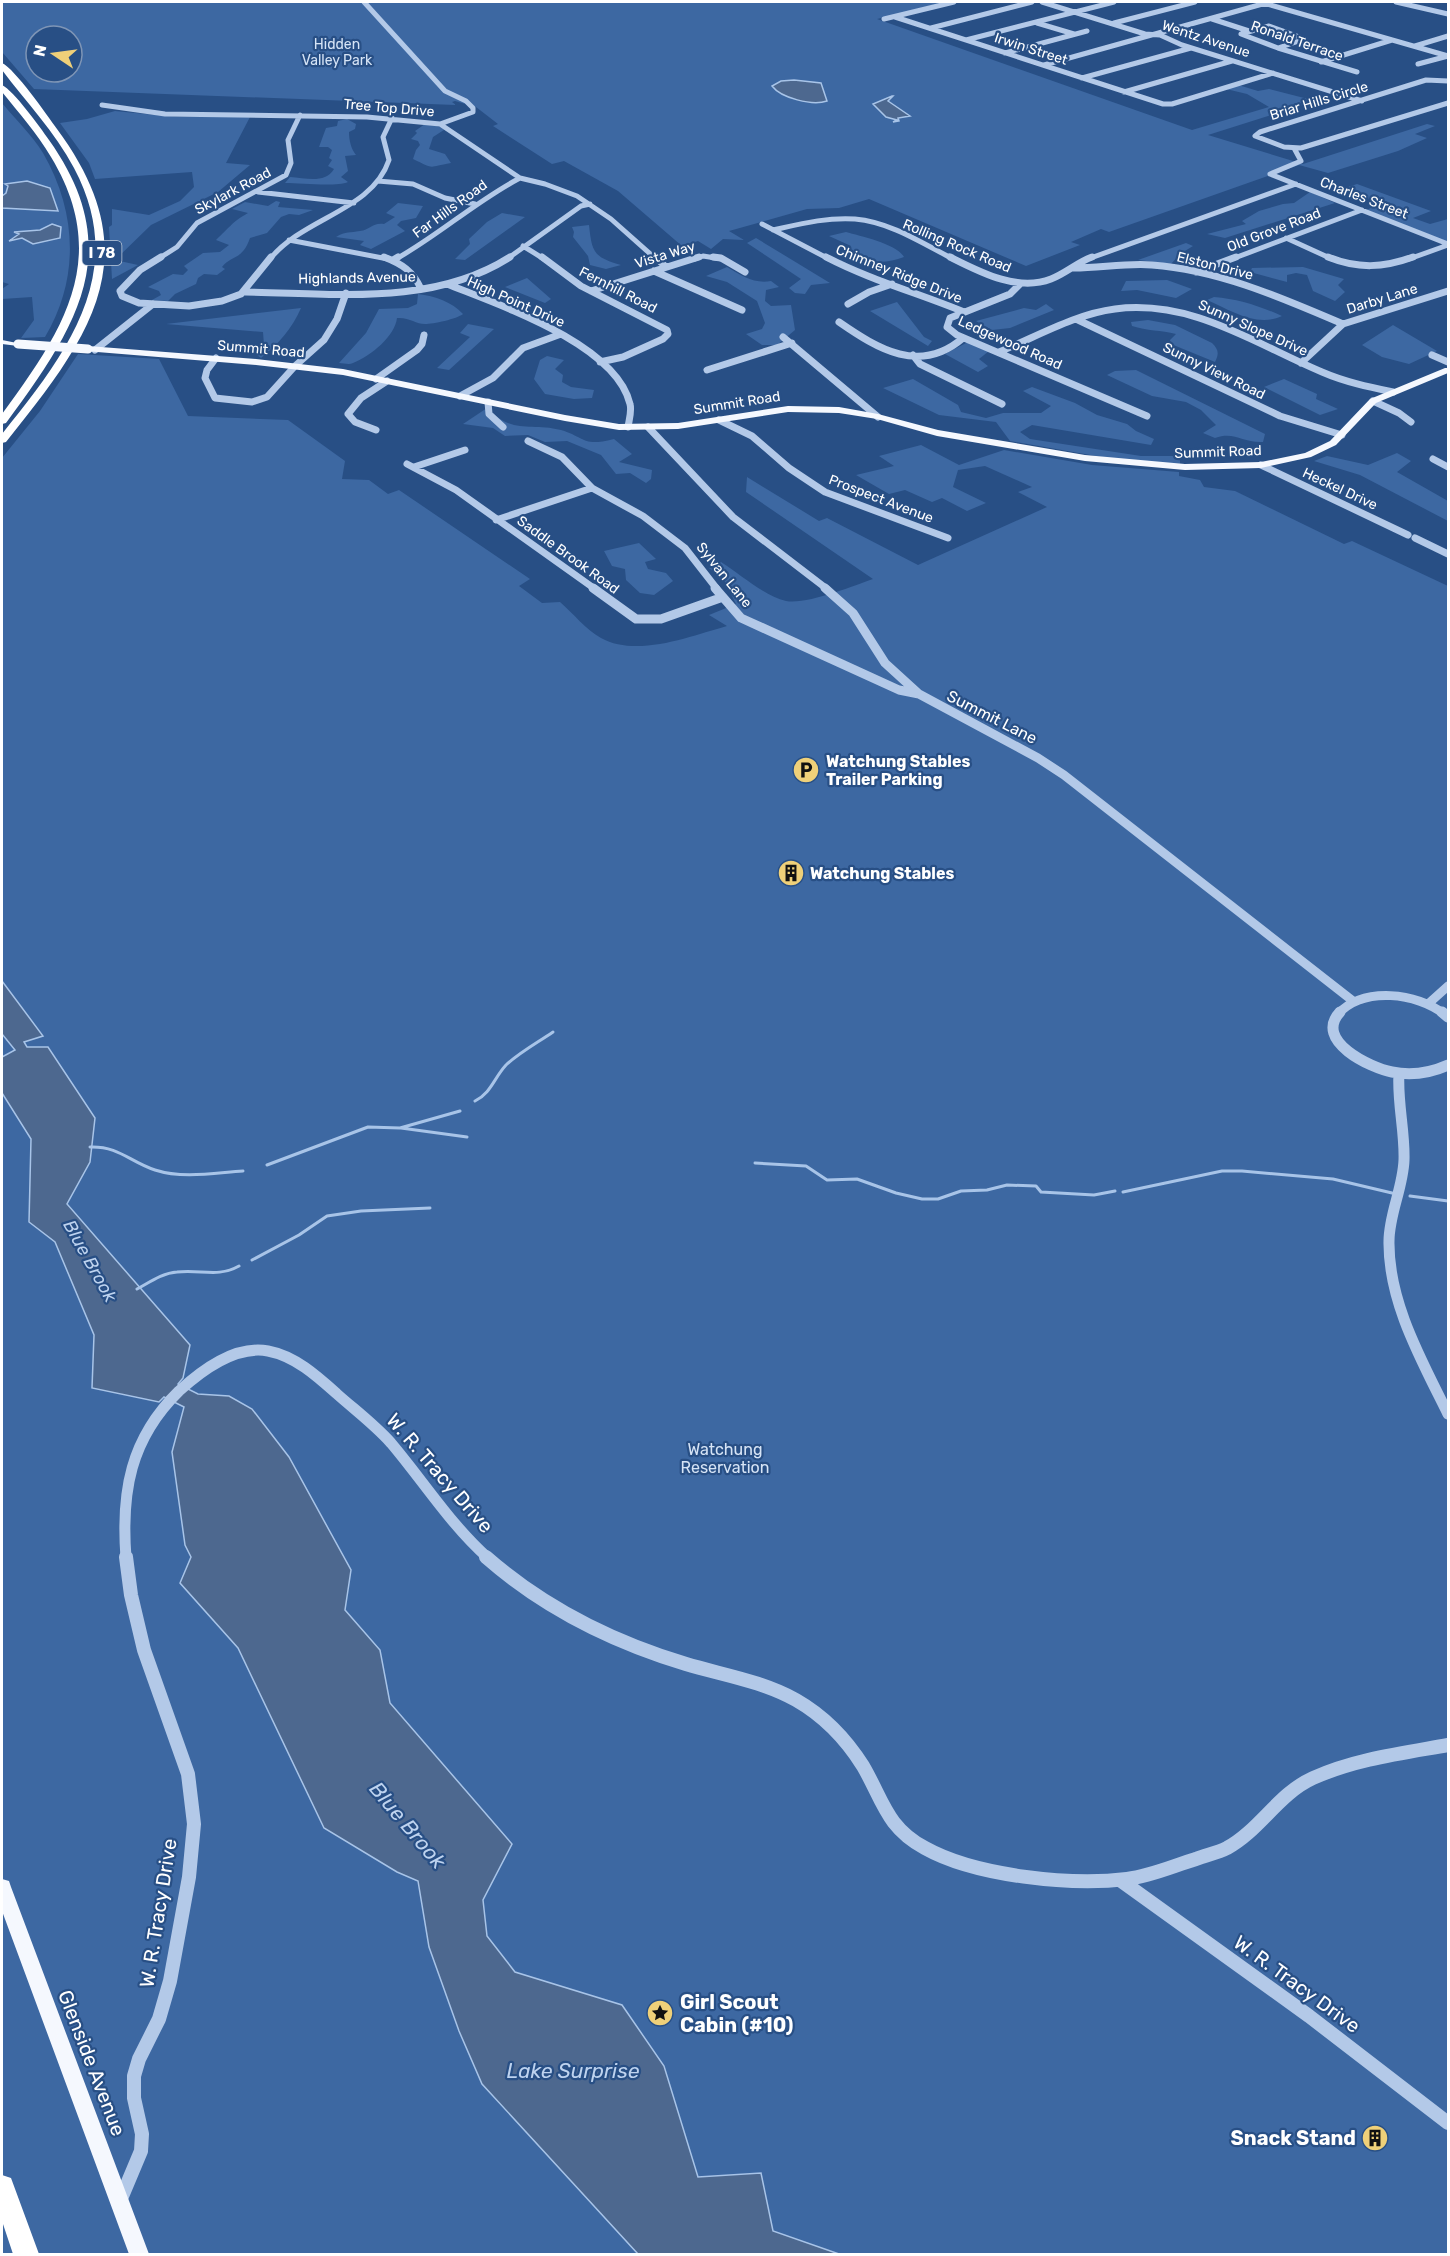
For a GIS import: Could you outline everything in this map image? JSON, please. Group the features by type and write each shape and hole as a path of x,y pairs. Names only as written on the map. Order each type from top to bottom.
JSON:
{"highway":[{"name":"I 78","path":"2,65 78,168 91,198 103,258 99,285 88,316 75,340 2,440"},
{"name":"I 78","path":"2,87 39,133 62,167 85,236 82,276 75,303 63,330 2,421"},
{"path":"2,2187 26,2254"}],"main road":[{"name":"Summit Road","path":"2,342 295,366 387,381 584,422 628,427 720,420 802,408 839,410 878,417 937,433 1102,461 1185,468 1261,465 1308,455 1333,443 1373,401 1449,370"},
{"name":"Glenside Avenue","path":"2,1887 139,2254"}],"street":[{"path":"364,2 445,91 473,108 473,112 468,115 440,124"},
{"path":"885,19 954,2"},
{"path":"930,28 1032,2"},
{"name":"Wentz Avenue","path":"1042,2 1160,35 1191,48 1362,100"},
{"path":"956,44 1114,2"},
{"path":"1114,24 1195,2"},
{"path":"1260,2 1449,56"},
{"path":"1396,2 1449,14"},
{"path":"1043,66 1266,3"},
{"name":"Irwin Street","path":"895,17 1160,103 1172,104 1274,73"},
{"name":"Ronald Terrace","path":"1212,19 1249,31"},
{"path":"1035,22 1074,34"},
{"path":"1249,31 1273,27 1305,39 1278,48"},
{"path":"1005,53 1087,31"},
{"name":"Ronald Terrace","path":"1249,31 1241,35 1320,63 1357,72"},
{"path":"1413,46 1449,36"},
{"path":"1320,63 1392,40"},
{"path":"1081,78 1191,48"},
{"path":"1418,64 1449,56"},
{"path":"1124,92 1233,60"},
{"name":"Briar Hills Circle","path":"1449,81 1428,79 1255,135 1260,139 1294,148 1305,147 1449,103"},
{"name":"Tree Top Drive","path":"102,105 158,113 392,118 440,124 520,178 562,190 590,204 611,219 666,267"},
{"name":"Skylark Road","path":"153,304 126,298 121,294 121,288 140,270 177,247 197,223 281,180 289,171 291,159 288,140 300,115"},
{"path":"92,349 153,304 203,305 228,299 245,291 273,253 317,221 355,203 366,195 378,181 389,160 383,137 392,118"},
{"name":"Charles Street","path":"1294,148 1301,161 1270,174 1449,244"},
{"name":"Far Hills Road","path":"393,260 425,243 475,204 520,178"},
{"path":"378,181 413,184 445,198 475,204"},
{"name":"Rolling Rock Road","path":"773,230 833,219 868,221 1000,279 1020,284 1042,282 1074,268 1087,259 1296,184"},
{"path":"258,192 355,203"},
{"name":"Highlands Avenue","path":"245,291 387,293 447,284 490,269 581,206 590,204"},
{"name":"Old Grove Road","path":"1195,272 1362,210"},
{"name":"Chimney Ridge Drive","path":"762,224 849,269 964,312"},
{"path":"1286,238 1349,264 1369,267 1383,266 1449,244"},
{"path":"289,240 393,260 412,273 421,289"},
{"name":"Fernhill Road","path":"523,246 531,249 568,278 662,325 668,332 663,339 628,355 600,362"},
{"name":"Vista Way","path":"591,291 708,256 721,258 745,272"},
{"name":"Elston Drive","path":"1074,268 1143,264 1195,272 1278,296 1343,324"},
{"path":"654,271 742,310"},
{"name":"High Point Drive","path":"447,284 561,334 600,362 618,380 627,395 630,407 628,427"},
{"path":"848,304 869,292 893,284"},
{"name":"Ledgewood Road","path":"1020,284 1010,294 950,318 946,324 952,333 1147,416"},
{"name":"Darby Lane","path":"1301,363 1343,324 1449,291"},
{"path":"216,358 207,370 205,378 213,397 221,400 252,402 265,399 295,366 324,340 337,319 346,292"},
{"name":"Sunny Slope Drive","path":"999,352 1101,312 1122,308 1153,307 1177,310 1205,318 1349,383 1393,392"},
{"name":"Sunny View Road","path":"1078,320 1170,362 1281,418 1342,435"},
{"path":"839,322 878,348 913,355 946,349 963,338"},
{"path":"460,396 493,378 523,348 561,334"},
{"path":"376,379 417,350 422,344 424,335"},
{"path":"783,337 878,417"},
{"path":"706,370 792,343"},
{"path":"913,355 920,364 1002,404"},
{"path":"1432,355 1449,362"},
{"path":"376,430 355,422 348,414 361,398 387,381"},
{"path":"1373,401 1399,413 1411,422"},
{"path":"488,402 491,419 504,427"},
{"name":"Prospect Avenue","path":"720,420 752,436 789,468 825,492 948,537"},
{"name":"Summit Lane","path":"648,427 733,517 843,602 853,613 885,663 919,694 939,707 1038,758 1064,775 1353,1001"},
{"name":"Sylvan Lane","path":"528,441 562,457 592,488 643,516 685,548 741,618 900,690 919,694"},
{"name":"Saddle Brook Road","path":"465,450 410,465 456,490 636,619 661,619 723,597"},
{"path":"1433,459 1449,467"},
{"name":"Heckel Drive","path":"1261,465 1449,554"},
{"path":"496,520 592,488"},
{"path":"1428,1004 1449,986"},
{"path":"1447,1068 1415,1074 1399,1073 1367,1064 1343,1047 1335,1034 1334,1022 1340,1010 1353,1001 1389,995 1428,1004 1449,1017"},
{"path":"1399,1073 1397,1090 1404,1165 1402,1183 1391,1221 1389,1241 1391,1263 1404,1312 1449,1414"},
{"name":"W. R. Tracy Drive","path":"120,2201 135,2168 142,2141 132,2090 134,2075 138,2060 160,2019 167,1996 188,1886 193,1808 185,1760 140,1634 129,1579 125,1533 128,1489 136,1452 152,1422 198,1375 226,1356 250,1350 271,1352 304,1366 382,1434 448,1519 479,1550 514,1580 546,1602 592,1626 660,1654 778,1690 798,1701 830,1724 857,1756 885,1811 898,1828 926,1849 964,1864 1010,1874 1061,1880 1120,1880 1162,1871 1231,1846 1279,1800 1307,1781 1364,1761 1449,1745"},
{"name":"W. R. Tracy Drive","path":"1120,1880 1309,2016 1449,2123"}],"green space":[{"name":"Hidden Valley Park","path":"2,2 945,2 877,19 1192,130 1269,107 1247,94 1222,88 1235,84 1258,91 1269,89 1316,101 1208,135 1303,164 1427,124 1435,126 1415,134 1427,138 1398,151 1328,173 1299,165 1109,232 1101,229 1071,242 1080,245 1026,266 869,199 839,208 807,209 729,231 744,240 723,239 711,249 698,241 682,246 618,191 564,161 552,164 493,126 498,124 476,107 455,101 452,102 456,105 34,89 30,84 84,84 84,24 24,24 24,77 2,52"},
{"path":"2,103 29,133 43,153 63,198 68,222 69,268 56,315 45,337 21,338 34,320 32,297 2,299 2,289 9,284 2,282"},
{"path":"115,111 176,117 250,117 226,163 250,165 218,192 151,225 115,260 138,265 112,279 109,227 112,225 112,209 149,215 180,201 194,187 192,172 95,179 89,163 60,123 87,119"},
{"path":"347,119 356,124 355,129 349,132 356,155 345,156 348,171 341,177 348,182 327,185 285,183 290,177 315,179 330,174 334,169 328,166 332,160 329,158 332,150 328,147 319,147 326,128 337,126 338,121"},
{"path":"425,124 447,128 433,137 429,149 445,154 451,163 432,167 413,159 420,145 418,141 411,139 417,133 415,131"},
{"path":"1357,184 1431,211 1413,218 1430,224 1448,219 1448,242 1366,210 1381,204 1345,188"},
{"path":"1310,192 1335,203 1225,238 1207,234 1246,224 1242,221 1259,211 1294,203"},
{"path":"276,201 280,202 278,207 313,210 299,215 289,214 281,217 267,233 250,238 244,251 225,263 222,267 225,269 217,275 204,274 198,278 196,284 175,294 168,301 152,300 161,295 159,291 148,287 173,274 183,275 188,270 184,266 203,253 220,252 229,245 216,240 234,222 248,213 232,209 245,202 268,206"},
{"path":"398,203 423,206 416,218 401,221 397,225 405,231 371,249 360,245 364,241 336,237 377,224 384,224 395,217 386,213"},
{"path":"502,213 525,217 465,260 455,259 470,244 469,239 487,222"},
{"path":"589,225 591,242 599,256 621,265 606,269 590,265 588,256 573,237 572,227"},
{"path":"846,232 886,244 904,257 882,262 861,258 847,251 851,246 829,236"},
{"path":"756,238 830,283 811,285 805,294 795,293 789,288 801,279 747,243"},
{"path":"1186,243 1193,246 1180,254 1171,264 1138,260"},
{"path":"727,267 748,278 771,281 779,287 766,290 765,301 771,306 791,305 795,330 777,345 762,345 746,334 762,329 765,323 757,301 727,282 706,276"},
{"path":"1303,267 1344,279 1338,285 1345,292 1335,301 1313,291 1307,275 1296,273 1287,275 1287,282 1250,272 1252,268"},
{"path":"527,278 551,299 545,303 505,287"},
{"path":"1167,280 1192,289 1176,298 1137,290 1121,291 1126,281"},
{"path":"418,294 443,300 463,314 445,321 425,324 397,318 392,332 374,350 351,364 339,363 366,333 379,309 408,308 417,304"},
{"path":"1214,297 1232,299 1282,316 1273,319 1253,319 1207,300"},
{"path":"897,302 924,337 932,341 928,346 870,311"},
{"path":"1046,304 1054,310 1010,328 992,330 976,321 1024,308 1036,310"},
{"path":"301,308 284,335 261,358 256,354 264,345 263,332 166,324"},
{"path":"1148,320 1175,325 1212,343 1218,352 1215,362 1171,344 1170,340 1176,334 1138,328 1132,326 1131,322"},
{"path":"468,324 494,329 449,370 437,368 470,337 460,333"},
{"path":"1393,325 1437,351 1409,364 1382,357 1362,345"},
{"path":"968,342 989,351 979,359 988,366 978,372 945,354"},
{"name":"Watchung Reservation","path":"78,354 159,359 188,416 288,420 345,461 342,479 369,480 388,494 399,490 530,579 519,586 542,603 560,602 595,635 615,644 647,646 727,626 709,615 736,604 724,580 709,568 721,562 760,589 786,601 817,598 873,579 746,492 747,477 819,521 827,518 918,565 1047,507 1018,492 1032,487 985,466 958,470 953,487 986,503 967,511 942,498 932,502 905,490 889,494 856,475 894,466 879,456 921,445 959,465 1004,450 1092,465 1179,472 1179,476 1200,480 1204,487 1235,491 1344,544 1352,541 1448,586 1448,2254 2,2254 2,458 40,411"},
{"path":"547,356 564,360 555,369 563,375 562,382 571,387 594,390 592,398 574,399 545,394 534,379 540,360"},
{"path":"1136,370 1265,434 1263,442 1233,436 1215,438 1203,433 1216,425 1201,410 1186,402 1152,396 1107,375 1115,371"},
{"path":"913,379 958,405 961,412 986,418 1003,413 1041,413 1051,406 1023,391 1032,387 1075,403 1097,415 1127,424 1154,439 1151,445 1032,425 1020,432 1030,439 1141,456 1180,456 1180,464 1119,460 1010,441 996,422 939,415 883,388"},
{"path":"1284,379 1317,394 1316,399 1338,409 1320,415 1264,387"},
{"path":"487,408 505,422 514,425 561,430 590,442 614,439 632,454 619,462 652,470 651,479 646,483 630,473 616,474 601,455 567,441 545,442 528,435 505,436 493,428 463,424"},
{"path":"1397,453 1411,461 1397,472 1448,501 1448,521 1360,475 1314,461 1327,456 1368,465"},
{"path":"639,543 656,559 645,562 648,569 666,573 673,581 654,595 640,593 626,580 625,569 612,566 604,551"}],"water":[{"path":"781,81 821,83 827,101 797,100 782,94 772,86"},
{"path":"893,96 888,101 910,116 898,118 899,121 893,122 897,120 886,117 873,104"},
{"path":"27,181 50,188 58,211 2,208 2,196 6,193 8,186 5,184"},
{"path":"52,224 61,227 60,238 33,244 22,238 9,241 19,234 14,232 40,230"},
{"name":"Lake Surprise","path":"2,981 43,1036 24,1042 27,1047 48,1047 95,1118 90,1162 67,1204 190,1345 183,1378 178,1384 198,1394 229,1396 252,1409 289,1457 351,1570 345,1610 380,1650 390,1703 512,1844 483,1900 487,1936 515,1972 622,2005 664,2066 698,2177 761,2173 773,2231 839,2254 638,2254 482,2084 459,2031 429,1947 418,1881 397,1872 324,1828 238,1648 180,1583 191,1557 185,1545 172,1452 184,1407 164,1397 159,1402 92,1388 94,1335 55,1242 29,1222 31,1139 2,1093 2,1057 15,1050 2,1034"}],"waterway":[{"path":"475,1101 489,1090 506,1065 553,1032"},
{"path":"267,1165 368,1127 400,1128 460,1111"},
{"path":"401,1128 467,1137"},
{"path":"90,1147 109,1149 146,1167 166,1173 199,1175 243,1171"},
{"path":"755,1163 806,1166 827,1180 857,1179 896,1193 922,1199 938,1199 961,1191 987,1190 1007,1185 1036,1186 1041,1192 1094,1195 1115,1191"},
{"path":"1123,1192 1222,1171 1242,1171 1333,1179 1392,1193"},
{"path":"1410,1196 1448,1201"},
{"path":"252,1260 299,1235 327,1216 361,1211 430,1208"},
{"path":"137,1289 166,1274 185,1271 224,1272 239,1266"}],"place":[{"name":"Watchung Stables Trailer Parking","path":"806,770"},
{"name":"Watchung Stables","path":"791,873"},
{"name":"Girl Scout Cabin (#10)","path":"660,2013"},
{"name":"Snack Stand","path":"1375,2138"}],"water label":[{"name":"Blue Brook","path":"90,1261"},
{"name":"Blue Brook","path":"408,1825"}]}
